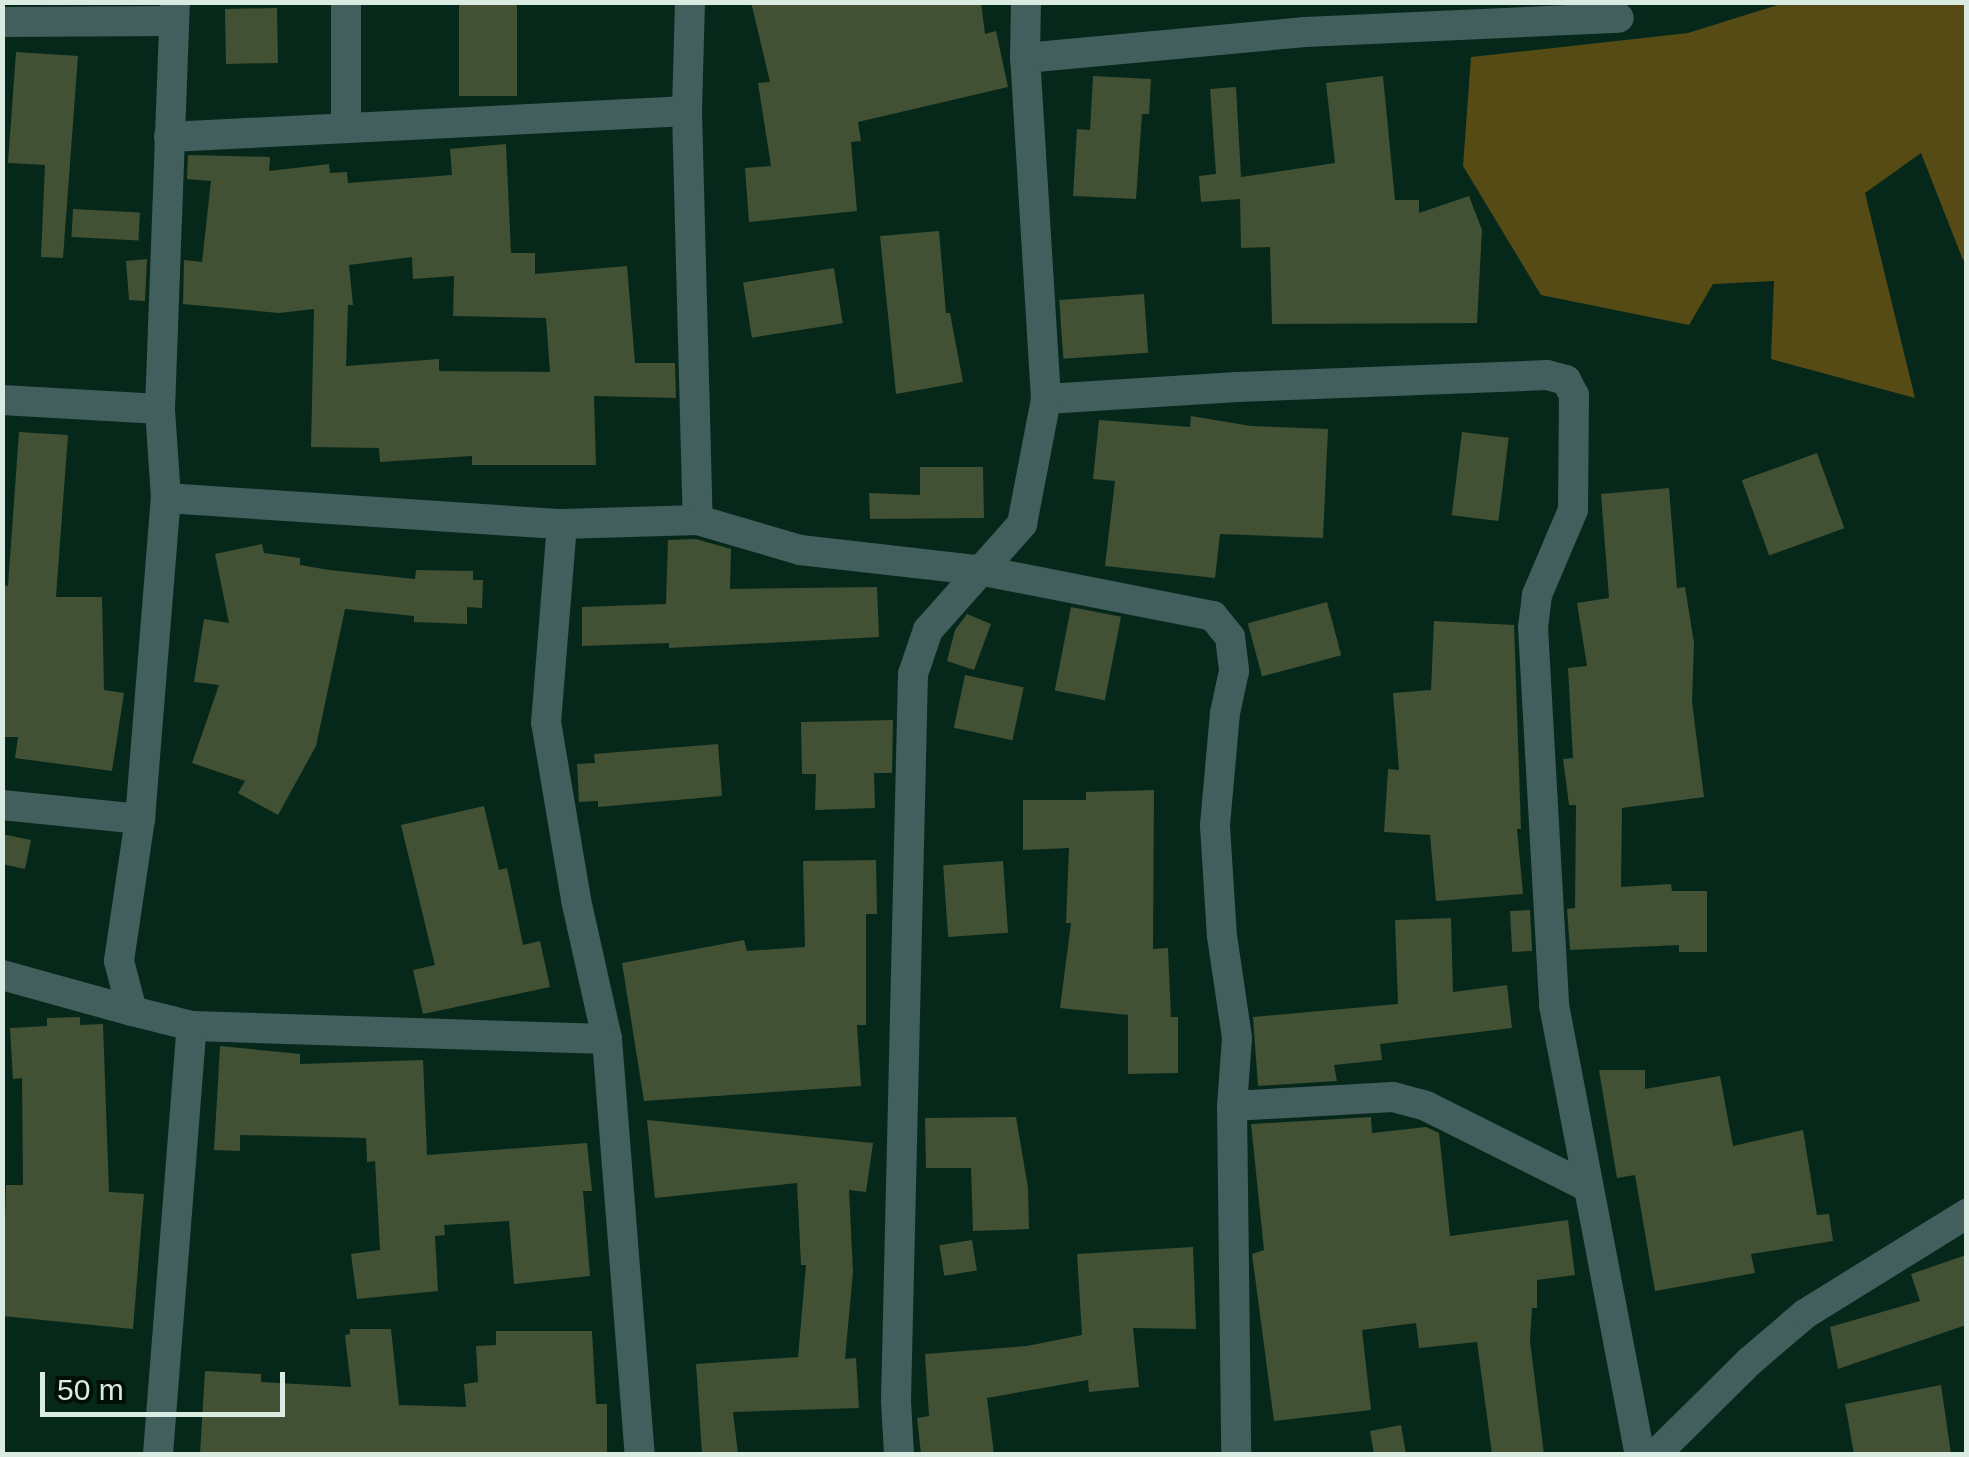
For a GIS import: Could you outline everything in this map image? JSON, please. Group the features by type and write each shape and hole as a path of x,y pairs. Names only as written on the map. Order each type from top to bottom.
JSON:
{"street":[{"path":"346,2 346,128"},
{"path":"690,2 687,111 698,520"},
{"path":"899,1454 896,1400 913,674 928,630 1022,524 1046,400 1025,58 1026,2"},
{"path":"2,22 174,12 160,409 166,498 140,819 119,961 132,1011"},
{"path":"1025,58 1305,32 1619,18"},
{"path":"169,136 687,111"},
{"path":"1046,400 1353,382 1547,376 1566,380 1574,394 1573,510 1537,596 1533,626 1554,1005 1640,1454"},
{"path":"2,400 160,409"},
{"path":"166,498 562,524 698,520 800,550 984,571 1212,616 1230,636 1234,671 1225,712 1215,826 1222,936 1237,1038 1232,1106 1236,1454"},
{"path":"562,524 546,722 576,900 607,1039 640,1454"},
{"path":"2,804 140,819"},
{"path":"2,975 192,1026 607,1039"},
{"path":"158,1454 192,1026"},
{"path":"1232,1106 1394,1096 1426,1106 1588,1187"},
{"path":"1656,1454 1750,1360 1804,1314 1966,1214"}],"shaded area":[{"path":"1784,3 1966,3 1966,258 1963,260 1921,153 1865,193 1915,398 1771,359 1774,281 1713,284 1689,325 1541,295 1463,166 1471,57 1688,33"}],"building":[{"path":"459,2 517,2 517,96 459,96"},
{"path":"751,2 981,2 985,34 996,31 1008,87 858,122 861,141 851,142 857,211 749,222 745,168 771,166 758,83 770,82"},
{"path":"277,8 278,63 226,64 225,9"},
{"path":"16,52 78,56 63,258 41,257 45,165 8,163"},
{"path":"1093,76 1151,79 1149,114 1142,114 1136,199 1073,196 1077,129 1090,130"},
{"path":"1383,76 1395,200 1419,200 1419,213 1469,196 1482,230 1477,323 1272,324 1270,247 1241,248 1240,199 1201,202 1199,176 1216,174 1210,89 1236,87 1241,177 1335,163 1326,83"},
{"path":"506,144 511,253 535,253 535,274 627,266 635,363 675,363 676,398 594,396 596,465 472,465 472,456 380,462 379,448 311,447 314,309 279,313 183,304 184,260 202,262 211,181 187,179 188,155 270,157 269,171 329,164 330,173 347,172 348,183 452,175 450,149","holes":["412,257 413,279 454,276 453,316 546,318 550,372 439,371 439,359 346,366 348,305 353,305 349,265"]},
{"path":"73,209 140,213 138,240 72,237"},
{"path":"939,231 946,313 950,313 963,382 896,394 880,236"},
{"path":"147,259 145,301 129,300 126,261"},
{"path":"834,268 843,323 752,338 743,282"},
{"path":"1144,294 1148,353 1063,359 1059,300"},
{"path":"1191,416 1251,426 1328,429 1323,538 1220,534 1215,578 1105,566 1115,481 1093,479 1099,420 1190,427"},
{"path":"19,432 68,435 56,597 102,597 104,690 124,693 112,771 15,758 18,737 2,737 2,585 8,586"},
{"path":"1462,432 1509,438 1498,521 1452,515"},
{"path":"1817,453 1844,528 1769,556 1742,480"},
{"path":"920,467 983,467 984,518 870,519 869,493 920,495"},
{"path":"1669,488 1677,588 1685,587 1694,643 1692,702 1704,797 1622,808 1621,887 1671,884 1672,891 1707,891 1707,952 1679,952 1679,945 1570,950 1567,909 1575,908 1576,805 1569,805 1563,759 1573,758 1568,668 1587,666 1577,603 1609,598 1601,494"},
{"path":"696,539 731,549 730,589 877,587 879,637 669,648 669,643 582,646 582,607 666,604 668,540"},
{"path":"262,544 264,553 300,558 300,565 329,570 415,579 416,570 473,571 473,580 483,580 482,608 467,607 467,624 414,622 414,616 345,609 316,746 278,815 238,793 245,781 192,763 219,685 194,682 204,619 229,623 215,554"},
{"path":"1327,602 1341,655 1262,676 1248,623"},
{"path":"1071,607 1121,617 1105,700 1055,690"},
{"path":"967,614 991,624 974,670 947,661 955,630"},
{"path":"1434,621 1514,625 1521,829 1517,829 1523,894 1436,901 1430,835 1384,832 1388,769 1399,770 1393,693 1431,690"},
{"path":"965,675 1024,687 1012,740 954,728"},
{"path":"893,720 892,773 874,773 875,808 815,810 816,774 802,774 801,722"},
{"path":"718,744 722,796 598,807 598,801 579,802 577,764 595,763 594,754"},
{"path":"1154,790 1153,949 1168,948 1171,1017 1178,1017 1178,1073 1128,1074 1128,1015 1060,1008 1071,923 1066,923 1069,848 1023,850 1023,800 1086,800 1086,792"},
{"path":"484,806 499,870 507,868 523,945 540,941 550,987 423,1014 413,970 435,965 401,825"},
{"path":"2,834 31,840 25,869 2,864"},
{"path":"876,860 877,914 866,914 866,1025 857,1025 861,1086 644,1101 622,963 744,940 747,951 805,947 803,861"},
{"path":"1003,861 1008,933 948,937 943,865"},
{"path":"1530,910 1532,951 1512,952 1510,911"},
{"path":"1451,918 1453,992 1507,985 1512,1028 1380,1044 1382,1060 1334,1065 1337,1081 1258,1086 1253,1017 1398,1004 1395,920"},
{"path":"80,1017 80,1025 103,1024 109,1192 144,1194 133,1329 2,1316 6,1185 23,1185 22,1078 13,1079 10,1028 47,1026 47,1018"},
{"path":"220,1046 300,1054 300,1064 423,1060 427,1155 587,1143 592,1191 583,1191 590,1276 514,1284 509,1221 444,1225 445,1235 435,1236 438,1291 357,1299 351,1254 380,1250 375,1161 367,1162 366,1138 240,1135 240,1151 214,1150"},
{"path":"1599,1070 1645,1070 1645,1089 1720,1076 1733,1146 1803,1130 1817,1215 1829,1214 1833,1241 1751,1254 1755,1273 1655,1291 1635,1175 1617,1178"},
{"path":"1016,1117 1028,1188 1029,1229 973,1231 971,1168 926,1168 925,1118"},
{"path":"1371,1117 1372,1133 1426,1127 1439,1133 1450,1236 1568,1220 1575,1275 1537,1280 1537,1308 1532,1308 1530,1341 1544,1454 1492,1454 1477,1342 1419,1348 1416,1323 1362,1330 1371,1410 1274,1421 1252,1254 1264,1250 1251,1124"},
{"path":"647,1120 873,1143 866,1192 849,1190 853,1272 845,1359 856,1358 859,1408 733,1412 738,1454 702,1454 696,1364 798,1357 806,1265 801,1265 797,1183 655,1198"},
{"path":"972,1240 977,1271 944,1276 939,1245"},
{"path":"1193,1247 1196,1329 1133,1328 1139,1387 1089,1392 1088,1380 987,1398 994,1454 921,1454 917,1418 929,1416 925,1354 1027,1346 1082,1335 1077,1254"},
{"path":"1966,1255 1966,1325 1838,1369 1830,1327 1920,1301 1911,1274"},
{"path":"350,1329 391,1329 399,1405 466,1407 464,1384 478,1382 476,1346 496,1345 496,1331 592,1331 596,1404 607,1404 607,1454 200,1454 205,1371 261,1374 261,1382 351,1387 345,1335 350,1334"},
{"path":"1941,1385 1951,1454 1854,1454 1845,1404"},
{"path":"1401,1425 1406,1454 1374,1454 1370,1431"}]}
